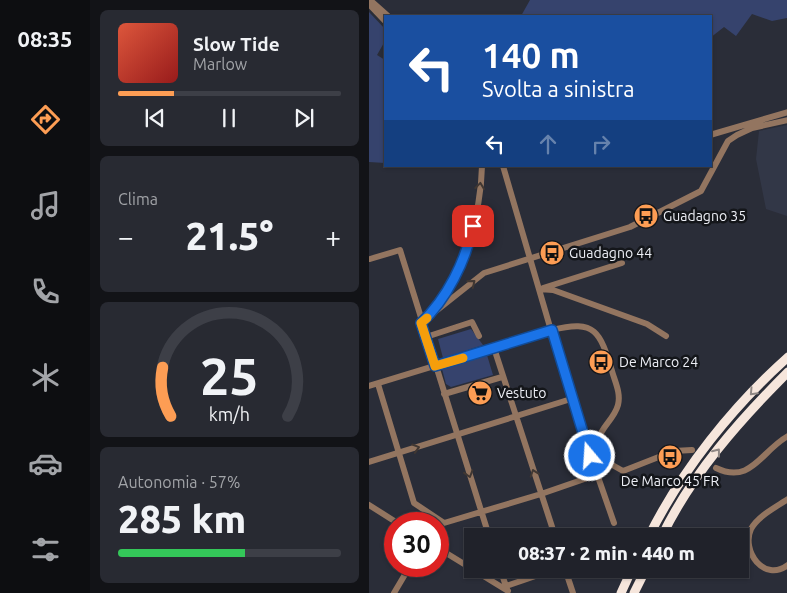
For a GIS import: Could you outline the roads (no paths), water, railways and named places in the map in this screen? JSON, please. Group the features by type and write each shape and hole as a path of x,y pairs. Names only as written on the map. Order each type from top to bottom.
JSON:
{"highway":[{"path":"654,528 687,474 708,445 749,397 787,357"},
{"path":"667,528 714,455 787,372"},
{"path":"621,593 628,578"},
{"path":"634,593 642,578"}],"street":[{"path":"370,0 387,15"},
{"path":"369,4 384,20"},
{"path":"712,134 787,112"},
{"path":"421,323 484,273 529,257 630,227 701,191 728,142 737,135 752,128 787,120"},
{"path":"433,312 451,284 470,239 477,212 481,167"},
{"path":"503,167 571,399 614,523"},
{"path":"370,260 399,250 486,528"},
{"path":"539,289 622,263"},
{"path":"539,289 553,290 638,321 666,336"},
{"path":"425,337 472,322 479,336"},
{"path":"369,386 552,330 574,325 584,326 594,332 603,343 619,393 615,411 599,433 598,439 607,462 623,471 674,451 692,450"},
{"path":"494,348 552,528"},
{"path":"444,394 502,377"},
{"path":"377,384 414,503 444,523 541,494 596,475"},
{"path":"369,462 571,399"},
{"path":"716,468 727,473 743,472 787,436"},
{"path":"787,499 755,523 751,530 749,542 753,558 765,569 775,571 787,565"},
{"path":"369,505 384,514"},
{"path":"449,555 508,590"},
{"path":"394,593 403,577"},
{"path":"503,578 508,590"},
{"path":"508,590 535,578"},
{"path":"568,578 573,593"}],"place":[{"name":"Guadagno 35","path":"646,216"},
{"name":"Guadagno 44","path":"552,253"},
{"name":"De Marco 24","path":"601,362"},
{"name":"Vestuto","path":"480,393"},
{"name":"De Marco 45 FR","path":"670,457"}]}
